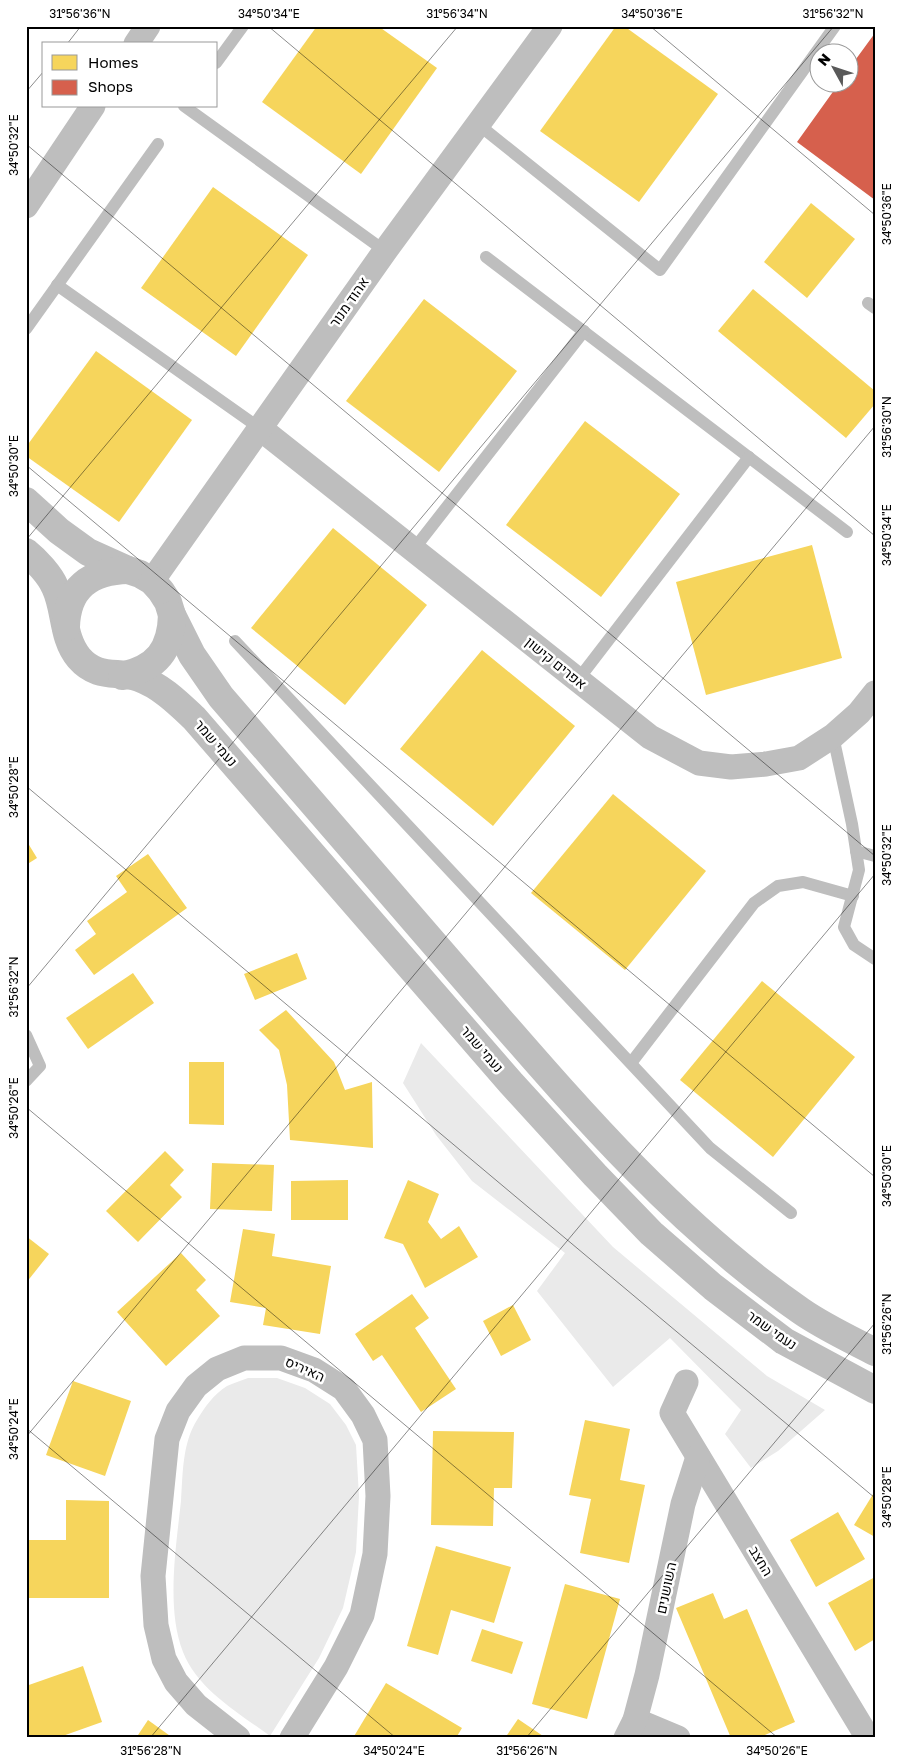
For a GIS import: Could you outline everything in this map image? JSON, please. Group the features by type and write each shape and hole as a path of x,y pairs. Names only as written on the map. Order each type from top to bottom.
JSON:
{"street":[{"path":"137,42 148,26"},
{"name":"אהוד מנור","path":"140,576 260,429 385,251 550,26"},
{"path":"26,206 93,108"},
{"name":"אפרים קישון","path":"260,429 650,738 699,763 731,767 766,764 799,758 833,736 859,713 875,693"},
{"path":"26,501 59,531 88,552 140,576 161,590 192,655 221,697 530,1053 619,1152 674,1208 735,1262 803,1312 875,1352"},
{"name":"נעמי שמר","path":"26,552 36,560 55,586 71,645 80,659 92,668 107,674 139,678 172,697 194,718 511,1083 595,1176 651,1232 713,1287 784,1340 875,1390"},
{"path":"66,630 67,614 72,598 82,585 96,575 111,570 140,576"},
{"path":"122,676 139,672 154,663 165,649 171,633 172,615"},
{"name":"האיריס","path":"238,1738 196,1705 176,1682 164,1659 156,1625 154,1576 167,1439 178,1411 196,1386 216,1369 244,1358 281,1358 314,1370 344,1390 363,1415 375,1440 378,1496 375,1554 362,1614 336,1667 292,1738"},
{"name":"החצב","path":"686,1382 672,1414 868,1738"},
{"name":"השושנים","path":"678,1738 631,1729 648,1674 683,1504 698,1457"}],"lane":[{"path":"218,60 243,26"},
{"path":"479,124 660,270 835,26"},
{"path":"187,108 385,251"},
{"path":"26,329 158,144"},
{"path":"486,257 847,532"},
{"path":"58,285 260,429"},
{"path":"414,550 584,331"},
{"path":"577,681 749,457"},
{"path":"235,641 710,1148 791,1213"},
{"path":"833,736 859,870 854,896 844,927 854,945 875,959"},
{"path":"856,851 875,856"},
{"path":"631,1063 754,903 778,886 803,882 854,896"},
{"path":"26,1035 40,1066 26,1081"}],"shaded area":[{"path":"421,1043 613,1247 767,1376 825,1410 778,1451 751,1468 725,1434 741,1410 670,1338 613,1387 537,1291 565,1253 472,1181 436,1135 403,1083"},
{"path":"248,1378 277,1378 305,1388 330,1404 346,1425 356,1445 359,1496 356,1552 343,1608 319,1658 270,1736 220,1700 199,1678 183,1652 175,1617 175,1558 183,1470 188,1439 197,1420 214,1397 227,1386"}],"building: Homes":[{"path":"317,26 378,26 437,68 361,174 262,102"},
{"path":"616,26 624,26 718,94 639,202 540,131"},
{"path":"213,187 308,255 236,356 141,288"},
{"path":"811,203 855,239 807,298 764,262"},
{"path":"753,289 875,391 875,404 846,438 718,331"},
{"path":"424,299 517,371 439,472 346,401"},
{"path":"96,351 192,420 119,522 26,456 26,447"},
{"path":"585,421 680,494 601,597 506,525"},
{"path":"333,528 427,605 345,705 251,628"},
{"path":"812,545 842,658 706,695 676,582"},
{"path":"482,650 575,726 493,826 400,749"},
{"path":"613,794 706,871 625,970 531,893"},
{"path":"26,840 37,858 26,865"},
{"path":"148,854 187,908 94,975 75,950 96,934 87,921 127,892 116,876"},
{"path":"297,953 307,979 255,1000 244,974"},
{"path":"133,973 154,1003 88,1049 66,1018"},
{"path":"762,981 855,1057 773,1157 680,1080"},
{"path":"286,1010 334,1062 345,1090 372,1082 373,1148 290,1140 287,1085 279,1050 259,1030"},
{"path":"189,1062 224,1062 224,1125 189,1124"},
{"path":"165,1151 184,1170 170,1185 182,1197 138,1242 106,1211"},
{"path":"212,1163 274,1165 272,1211 210,1209"},
{"path":"348,1180 348,1220 291,1220 291,1181"},
{"path":"408,1180 439,1194 428,1222 441,1239 459,1226 478,1257 425,1288 403,1244 384,1238"},
{"path":"243,1229 275,1234 272,1256 331,1266 320,1334 263,1325 266,1308 230,1302"},
{"path":"26,1236 49,1254 26,1283"},
{"path":"181,1253 206,1280 196,1290 220,1316 166,1366 117,1312"},
{"path":"412,1294 429,1318 415,1328 456,1389 421,1412 382,1355 373,1361 355,1334"},
{"path":"513,1305 531,1340 501,1356 483,1321"},
{"path":"73,1381 131,1401 105,1476 46,1455"},
{"path":"585,1420 630,1429 620,1480 645,1485 629,1563 580,1553 591,1499 569,1495"},
{"path":"433,1431 514,1432 512,1488 494,1488 493,1526 431,1525"},
{"path":"875,1491 875,1537 854,1525"},
{"path":"66,1500 109,1501 109,1598 26,1598 26,1540 66,1540"},
{"path":"838,1512 865,1559 816,1587 790,1540"},
{"path":"436,1546 511,1567 494,1623 451,1610 438,1655 407,1646"},
{"path":"875,1577 875,1639 855,1651 828,1603"},
{"path":"565,1584 620,1599 587,1719 532,1704"},
{"path":"713,1593 724,1619 747,1609 795,1722 758,1738 731,1738 676,1608"},
{"path":"482,1629 523,1642 512,1674 471,1661"},
{"path":"83,1666 102,1722 57,1738 26,1738 26,1686"},
{"path":"386,1683 462,1728 456,1738 353,1738"},
{"path":"518,1719 546,1738 505,1738"},
{"path":"148,1720 173,1738 136,1738"}],"building: Shops":[{"path":"875,33 875,200 797,142 833,92 858,92 858,56"}]}
